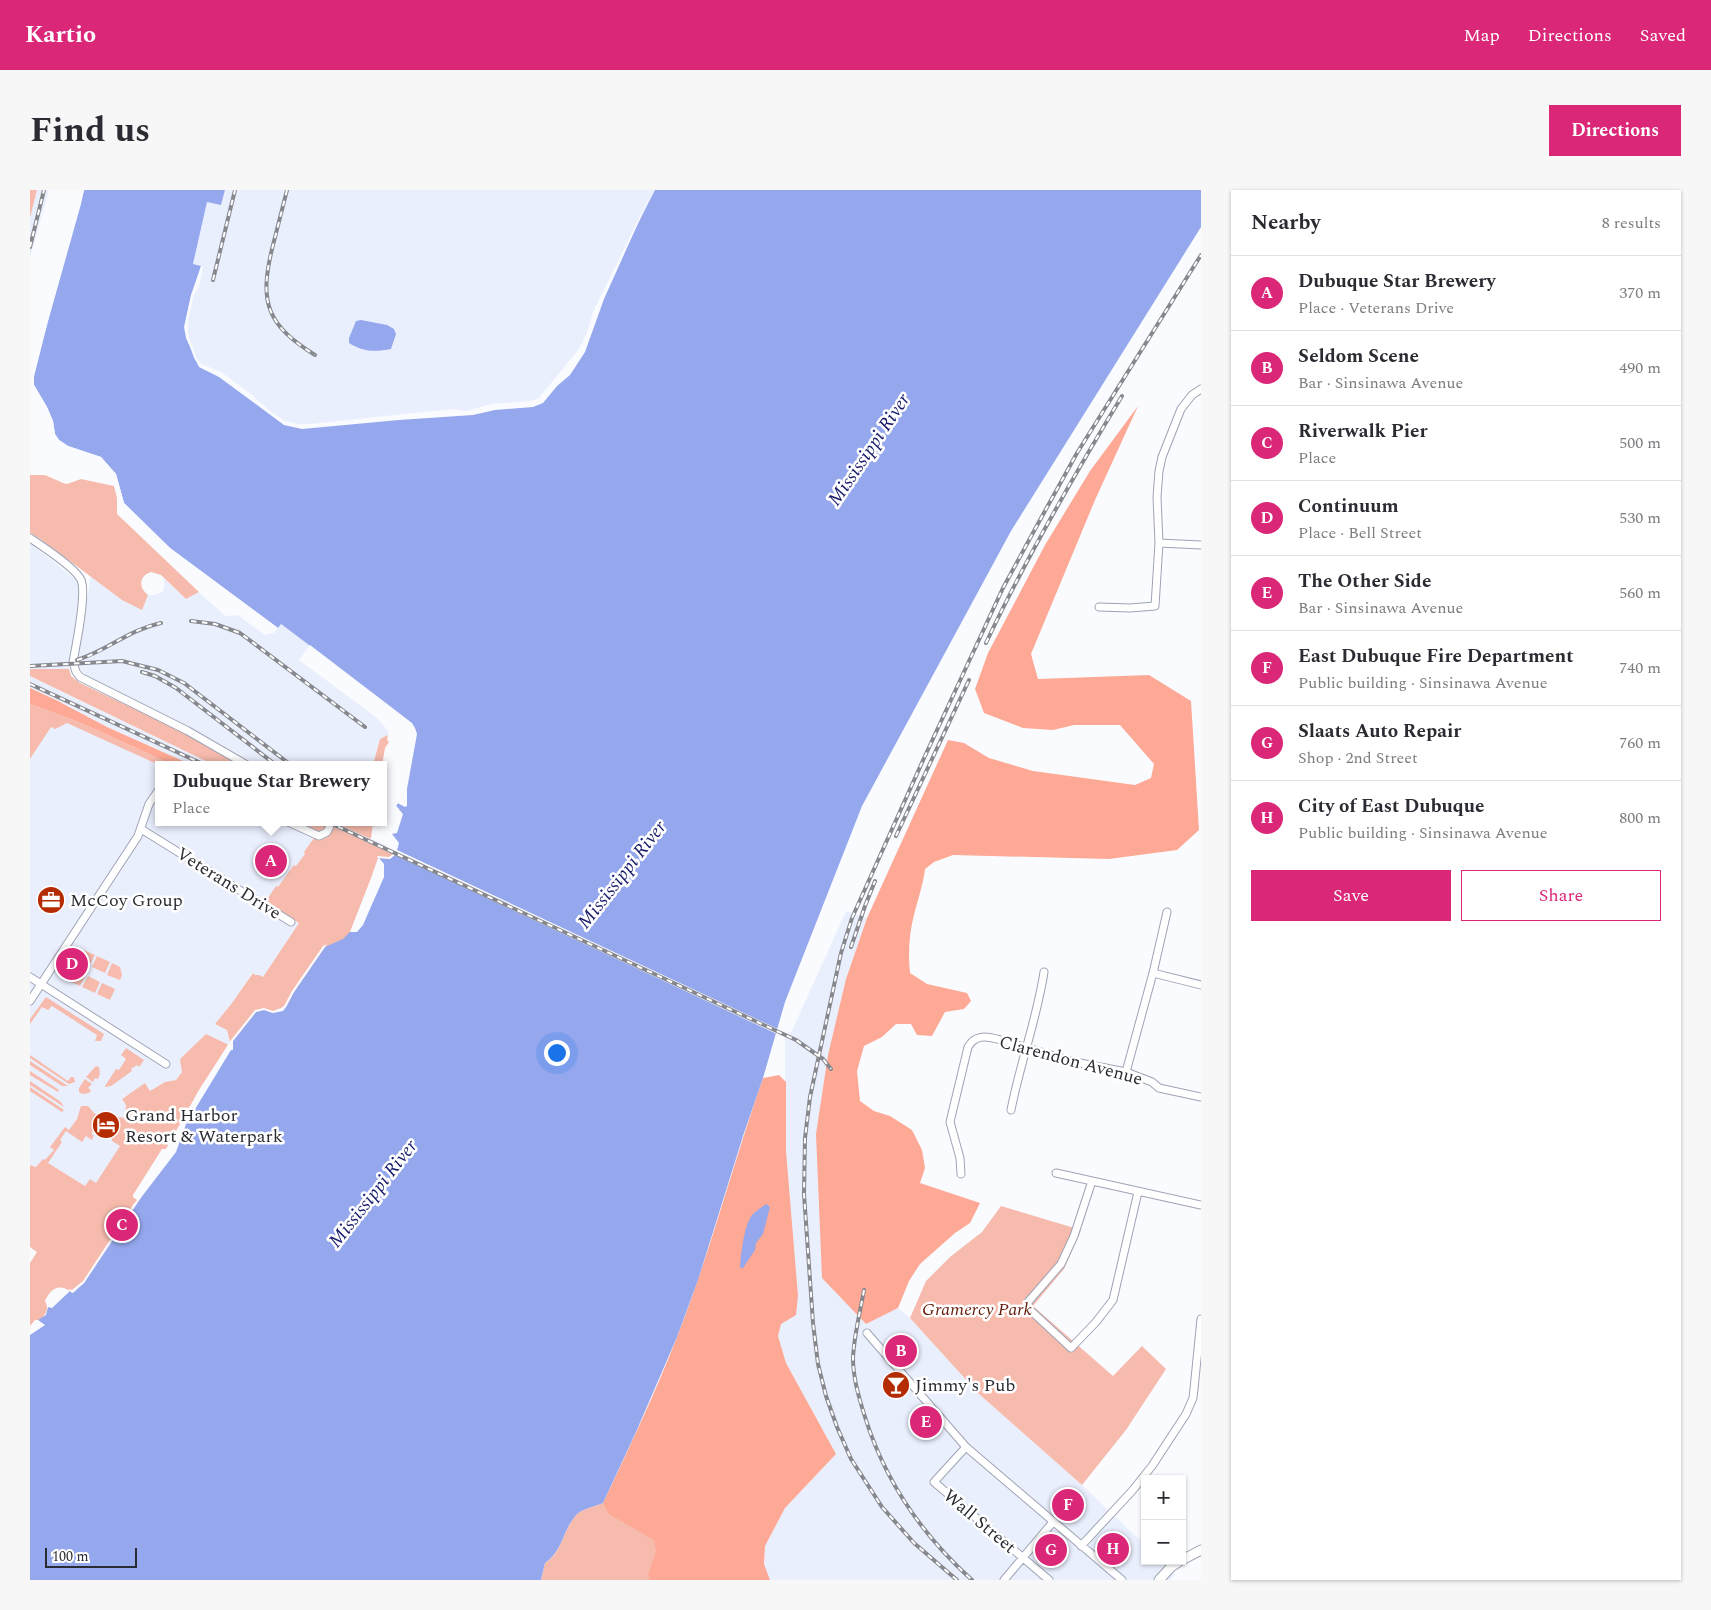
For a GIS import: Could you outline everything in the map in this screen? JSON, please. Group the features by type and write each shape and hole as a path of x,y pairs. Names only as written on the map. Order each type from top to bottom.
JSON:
{"main road":[{"path":"1186,1558 1201,1550"},
{"path":"1158,1580 1175,1565"}],"street":[{"path":"1099,607 1155,606 1159,543 1157,483 1162,457 1181,409 1201,389"},
{"path":"30,538 69,567 81,580 82,594 73,662 76,672 80,677 188,731 241,761"},
{"path":"1159,543 1201,545"},
{"path":"30,1001 141,829 146,810 155,796"},
{"path":"297,826 322,836 330,826"},
{"name":"Veterans Drive","path":"141,829 291,922"},
{"path":"1126,1072 1154,973 1167,912"},
{"path":"1011,1110 1016,1082 1038,1006 1044,972"},
{"path":"1154,973 1201,985"},
{"path":"30,977 166,1064"},
{"name":"Clarendon Avenue","path":"961,1174 960,1158 950,1122 967,1050 970,1043 984,1036 1075,1062 1126,1072 1152,1082 1159,1088 1201,1097"},
{"path":"1056,1173 1201,1206"},
{"path":"1092,1181 1074,1236 1061,1264 1028,1302 1028,1308 1071,1348 1096,1322 1113,1300 1138,1192"},
{"path":"1081,1546 1132,1491 1152,1466 1186,1414 1198,1389 1201,1319"},
{"path":"867,1334 966,1447 1122,1580"},
{"name":"Wall Street","path":"966,1447 934,1482 1049,1580"},
{"path":"1004,1580 1053,1522"}],"shaded area":[{"path":"37,190 49,190 30,258 30,218"},
{"path":"225,190 655,190 581,351 540,401 481,411 310,426 284,423 199,366 194,358 186,334 186,320 200,266 193,264 207,202 221,205"},
{"path":"1138,406 1095,500 1031,654 1038,679 1149,675 1191,701 1199,830 1177,850 1109,859 953,855 934,862 925,869 911,929 910,973 927,984 967,993 971,1001 964,1009 945,1012 932,1036 917,1035 911,1024 896,1024 882,1037 864,1046 857,1071 860,1101 874,1111 890,1116 912,1130 922,1150 925,1168 920,1183 980,1203 970,1223 955,1233 920,1264 909,1281 898,1308 866,1324 822,1278 816,1134 828,1055 846,979 867,918 948,740 964,743 989,758 1033,771 1135,785 1151,778 1154,764 1120,725 1074,725 1053,730 1023,728 984,713 975,689 988,653 1045,545 1090,471"},
{"path":"30,543 79,582 78,613 69,669 30,669"},
{"path":"91,576 122,600 142,609 148,595 162,592 165,585 163,578 186,599 199,592 225,616 238,615 265,635 274,633 280,624 310,645 299,660 377,718 389,732 388,735 380,739 374,761 251,761 188,726 88,677 78,667 78,656"},
{"path":"30,676 206,761 183,761 107,727 30,688"},
{"path":"30,688 107,727 183,761 164,761 81,723 30,704"},
{"path":"30,704 164,761 155,761 155,826 334,827 326,839 314,839 296,866 294,865 266,901 299,923 263,977 252,973 215,1024 227,1030 231,1046 206,1034 181,1058 182,1072 176,1080 165,1082 150,1091 145,1084 122,1098 126,1105 121,1146 96,1183 85,1186 43,1160 36,1167 30,1165"},
{"path":"336,826 344,826 387,846 385,850 335,828"},
{"path":"846,911 867,918 846,979 865,1324 898,1308 910,1318 979,1394 1082,1485 1141,1541 1141,1565 1166,1565 1175,1574 1170,1580 764,1580 765,1546 785,1508 836,1454 786,1363 778,1336 781,1324 786,1205 785,1038 787,1033 792,1031"},
{"path":"779,1075 786,1082 786,1151 798,1296 796,1315 781,1324 778,1336 786,1363 836,1454 785,1508 765,1546 764,1564 770,1580 650,1580 648,1575 656,1551 654,1540 609,1514 603,1503 651,1400 677,1337 700,1273 763,1078"}],"green space":[{"path":"30,190 37,190 30,218"},
{"path":"30,475 45,475 67,484 81,479 114,486 117,498 117,514 199,592 186,599 161,575 151,572 144,576 141,582 141,586 148,595 142,610 122,600 30,533"},
{"path":"30,669 69,669 71,676 80,683 179,730 232,761 206,761 30,676"},
{"path":"30,704 81,723 164,761 155,761 155,763 67,723 55,729 51,727 30,759"},
{"path":"388,735 387,740 389,742 385,748 383,761 374,761 380,739"},
{"path":"307,826 328,826 320,832"},
{"path":"342,826 373,826 371,839"},
{"path":"334,827 395,855 377,868 345,944 140,1199 84,1283 72,1293 60,1287 50,1292 45,1301 47,1306 46,1313 30,1329 30,1263 37,1252 30,1247 30,1165 36,1167 43,1159 45,1160 54,1150 50,1147 65,1127 69,1130 77,1119 81,1106 88,1106 98,1115 96,1128 93,1128 92,1135 94,1135 92,1140 86,1136 82,1142 66,1131 60,1140 62,1142 48,1163 85,1186 90,1179 96,1183 120,1146 112,1141 112,1138 114,1138 118,1117 125,1118 126,1105 122,1099 145,1083 150,1091 165,1082 176,1080 182,1072 181,1058 206,1034 231,1046 227,1030 215,1024 253,973 263,977 299,923 266,901 294,865 296,866 314,838 324,839 331,833"},
{"path":"81,949 95,955 89,966 77,959"},
{"path":"97,956 110,962 105,973 92,967"},
{"path":"112,963 120,967 122,975 120,980 107,975"},
{"path":"72,970 86,975 80,986 67,980"},
{"path":"88,976 100,982 95,993 82,987"},
{"path":"102,983 115,989 110,1000 97,994"},
{"path":"46,997 104,1034 101,1041 95,1041 97,1035 52,1006 48,1010 42,1007 30,1024 30,1019"},
{"path":"126,1048 144,1060 139,1067 137,1065 131,1069 132,1071 111,1086 105,1087 116,1069 119,1070 126,1059 121,1055"},
{"path":"30,1055 68,1081 71,1077 74,1077 75,1082 69,1084 30,1058"},
{"path":"30,1061 68,1086 62,1086 30,1065"},
{"path":"96,1066 99,1067 100,1073 98,1079 95,1078 93,1082 86,1077"},
{"path":"30,1071 59,1090 58,1092 30,1075"},
{"path":"85,1079 92,1084 88,1088 91,1090 89,1093 82,1094 79,1092 79,1088"},
{"path":"30,1081 61,1102 64,1107 30,1085"},
{"path":"30,1087 64,1110 62,1112 30,1091"},
{"name":"Gramercy Park","path":"1001,1206 1081,1230 1064,1269 1033,1306 1113,1376 1142,1346 1166,1369 1126,1430 1082,1485 979,1394 910,1318 926,1281 950,1257 982,1232"},
{"path":"603,1503 666,1540 652,1580 541,1580 545,1563 556,1553 572,1520 577,1514 586,1509"}],"water":[{"name":"Mississippi River","path":"84,190 225,190 221,205 207,202 193,264 201,266 186,320 186,334 194,358 199,366 220,374 284,423 297,426 466,413 540,401 581,351 616,267 655,190 1201,190 1201,227 1011,531 862,806 785,1002 763,1078 698,1280 677,1337 603,1503 586,1509 577,1514 572,1520 560,1546 545,1563 541,1580 30,1580 30,1329 38,1320 46,1315 48,1307 52,1308 70,1291 73,1293 84,1283 140,1199 233,1041 256,1012 264,1010 273,1013 286,1007 325,947 343,939 351,931 366,898 378,858 390,859 398,847 391,833 399,809 396,806 398,803 401,805 413,731 309,645 281,624 278,628 170,548 124,503 116,474 101,457 68,446 59,440 55,434 53,421 47,407 34,385 34,376"},
{"path":"361,320 387,325 394,329 396,334 391,349 369,350 349,343 349,338 356,321"},
{"path":"766,1204 770,1207 763,1234 743,1268 740,1268 747,1224 753,1214"}],"pier":[{"path":"82,190 84,190 81,204 34,376 34,385 53,421 55,434 59,440 68,446 101,457 116,474 124,503 170,548 278,628 276,630 168,550 122,505 113,476 99,459 67,449 57,442 45,408 31,386 48,308"},
{"path":"653,190 604,299 585,352 570,375 557,386 543,403 533,407 495,410 473,415 302,429 284,425 219,377 199,367 186,338 184,327 191,295 201,266 203,267 199,287 194,294 188,320 188,334 196,357 201,364 221,372 285,421 310,424 452,409 466,411 491,404 531,401 539,398 579,349 586,335 594,310"},
{"path":"310,645 412,723 415,728 417,734 407,789 407,806 405,807 398,803 396,806 403,814 397,833 392,834 399,843 397,850 780,1030 779,1035 395,855 390,859 379,858 384,864 384,877 363,925 357,932 350,932 371,878 377,856 389,857 396,846 393,839 386,832 390,815 396,809 394,805 397,801 400,801 410,732 405,725 305,652"},
{"path":"327,944 283,1011 273,1013 264,1010 256,1012 233,1041 233,1050 231,1050 186,1124 176,1152 140,1199 84,1283 72,1293 68,1289 72,1290 83,1281 137,1200 133,1195 162,1149 166,1149 199,1090 231,1040 255,1010 264,1008 273,1011 284,1006 323,946"},
{"path":"35,1320 45,1325 30,1335 30,1326"}],"railway":[{"path":"30,247 44,190"},
{"path":"213,280 235,190"},
{"path":"287,190 268,268 267,298 277,323 299,344 315,355"},
{"path":"957,1580 914,1543 882,1507 851,1459 826,1396 818,1364 813,1323 804,1194 805,1138 810,1097 841,953 852,918 1003,588 1077,453 1201,255"},
{"path":"986,643 1017,580 1051,518 1122,396"},
{"path":"191,621 215,624 240,633 365,727"},
{"path":"77,660 138,630 161,623"},
{"path":"30,666 122,661 158,670 184,683 286,761"},
{"path":"142,672 155,676 176,688 271,761"},
{"path":"896,836 969,680"},
{"path":"30,684 196,761"},
{"path":"337,826 796,1040 823,1059 831,1069"},
{"path":"851,947 875,881"},
{"path":"864,1290 855,1341 853,1365 855,1380 873,1441 894,1485 921,1526 972,1580"}],"place":[{"name":"Dubuque Star Brewery","path":"271,861"},
{"name":"McCoy Group","path":"51,900"},
{"name":"Continuum","path":"72,964"},
{"name":"Grand Harbor Resort & Waterpark","path":"106,1125"},
{"name":"Riverwalk Pier","path":"122,1225"},
{"name":"Seldom Scene","path":"901,1351"},
{"name":"Jimmy's Pub","path":"896,1385"},
{"name":"The Other Side","path":"926,1422"},
{"name":"East Dubuque Fire Department","path":"1068,1505"},
{"name":"City of East Dubuque","path":"1113,1549"},
{"name":"Slaats Auto Repair","path":"1051,1550"}]}
